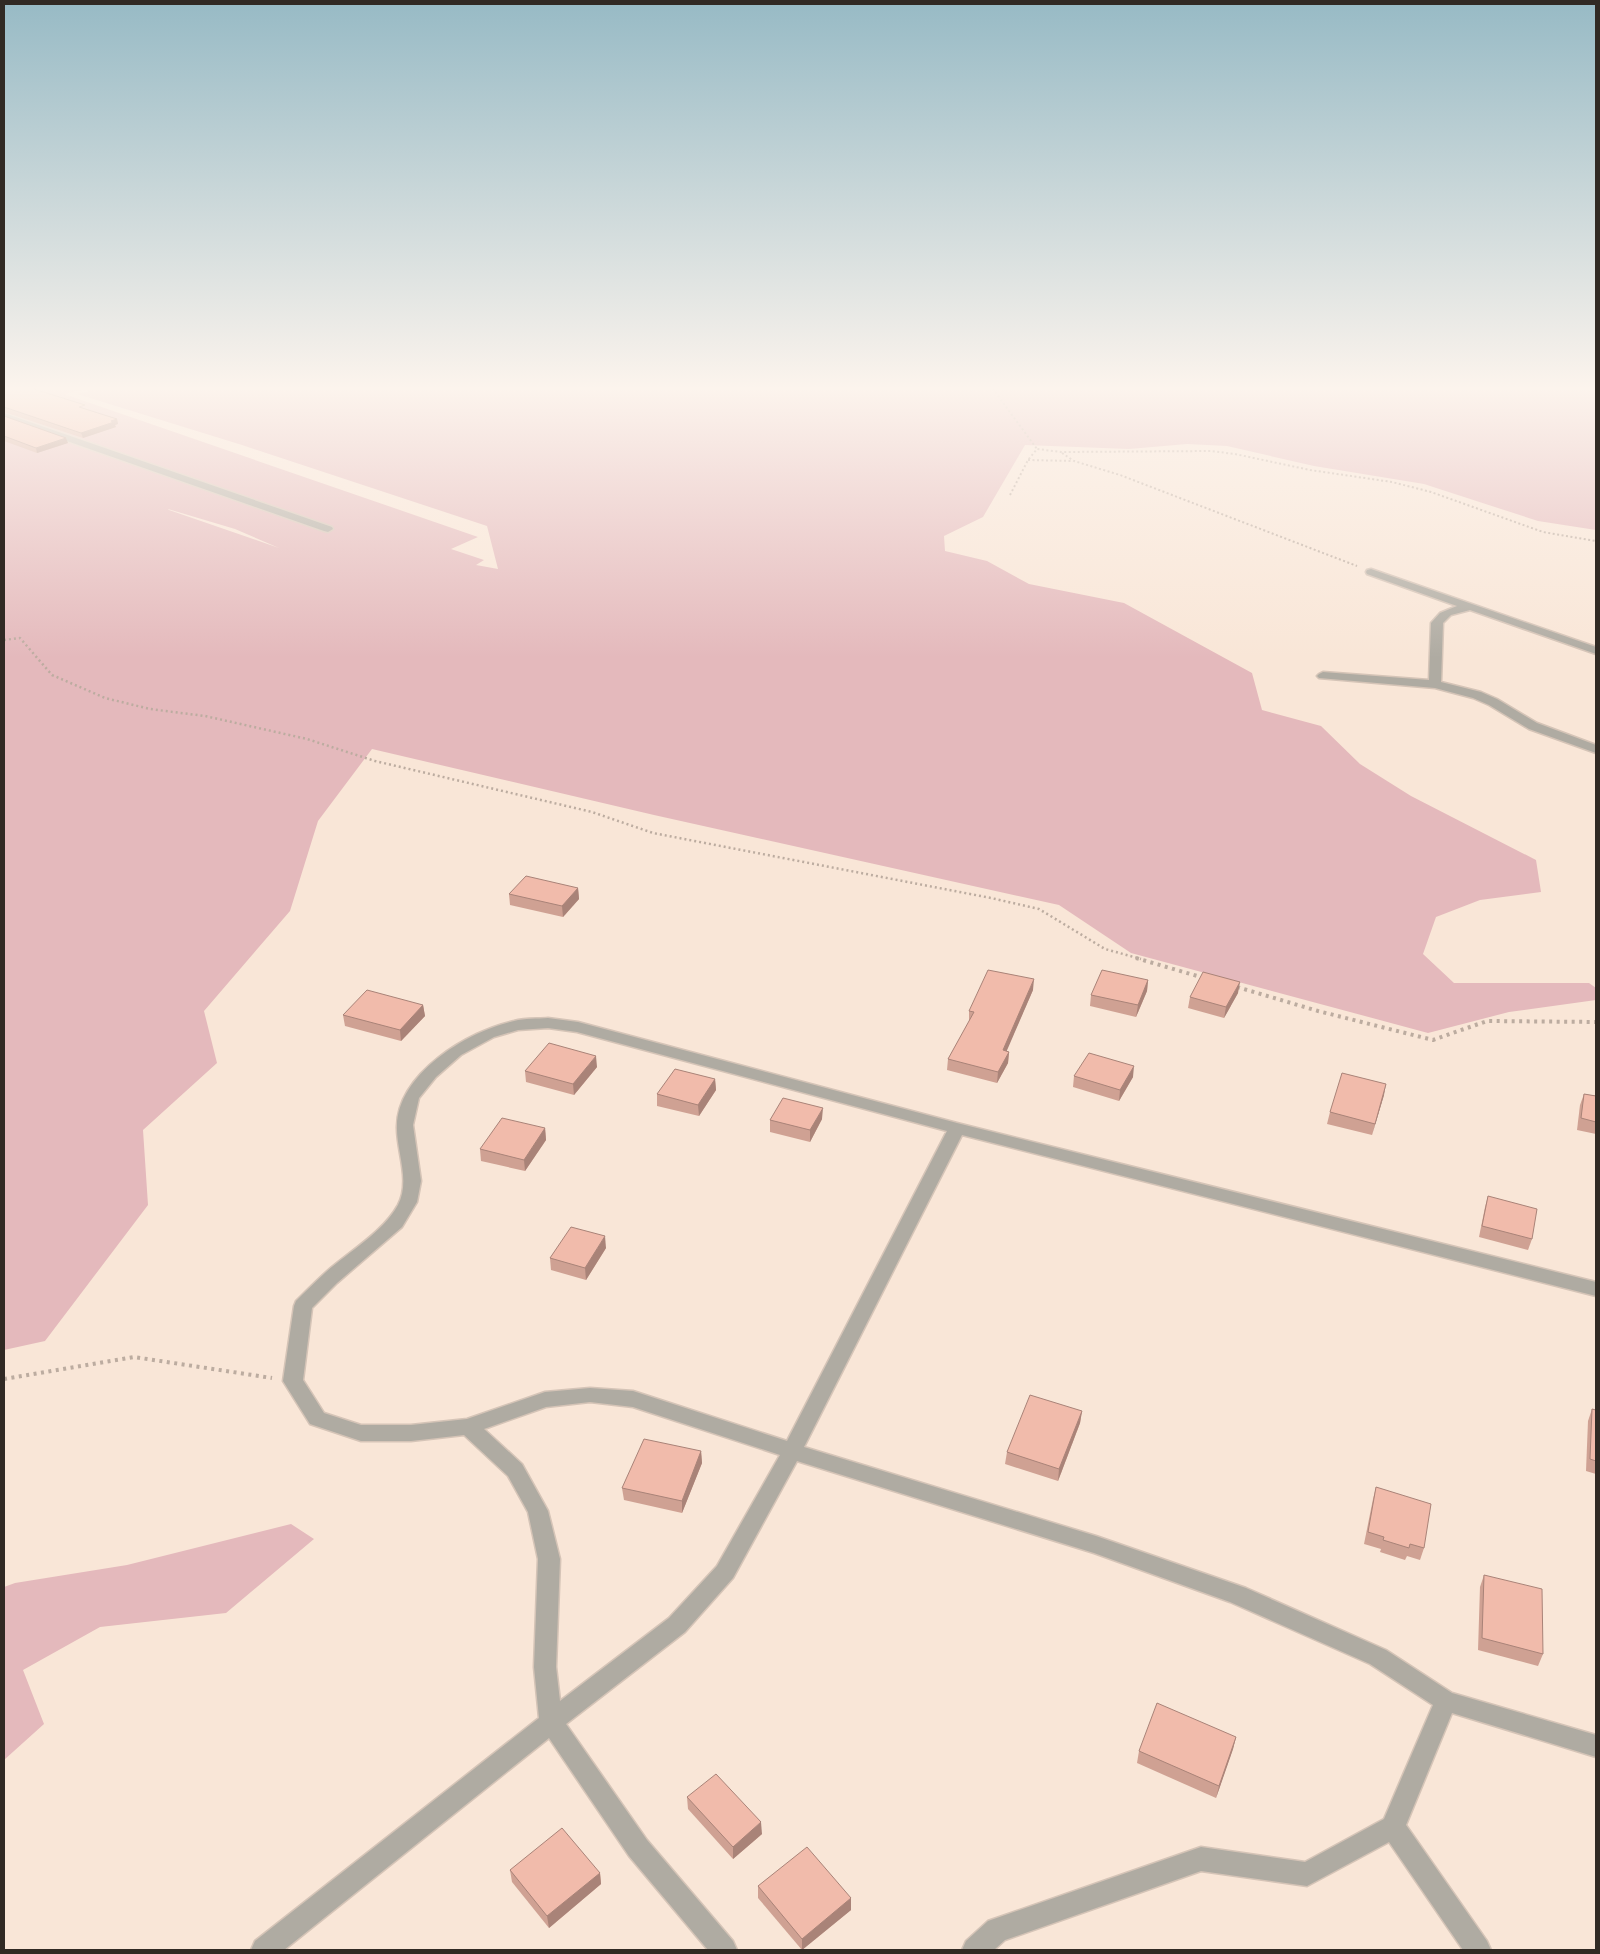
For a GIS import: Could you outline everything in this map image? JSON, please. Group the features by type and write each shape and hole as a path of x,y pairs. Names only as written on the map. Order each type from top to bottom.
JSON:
{"street":[{"path":"177,476 328,529"},
{"path":"1371,572 1596,651"},
{"path":"1435,684 1437,623 1441,616 1448,611 1471,607"},
{"path":"1323,676 1435,684 1493,702 1539,729 1596,749"},
{"path":"1596,1289 957,1128 578,1027 548,1023 516,1025 488,1034 455,1052 430,1073 411,1097 405,1125 412,1181 408,1202 396,1223 332,1278 303,1306 293,1381 317,1419 361,1433 411,1433 468,1427 545,1400 590,1395 633,1399 792,1451 1096,1545 1238,1595 1378,1657 1446,1701 1596,1746"},
{"path":"264,1950 676,1625 725,1572 792,1451 957,1128"},
{"path":"468,1427 515,1470 538,1511 550,1560 544,1667 551,1722 638,1848 724,1950"},
{"path":"975,1950 996,1930 1201,1860 1307,1874 1393,1827 1446,1701"},
{"path":"1393,1827 1478,1950"}],"path":[{"path":"1010,495 1020,476"},
{"path":"1123,476 1371,572"},
{"path":"1361,476 1431,492 1543,532 1596,541"},
{"path":"4,640 20,638 52,675 104,698 150,709 205,716 308,739 375,761 592,812 653,833 1039,909 1106,949 1207,979"},
{"path":"1235,987 1318,1011 1433,1040 1487,1021 1596,1022"},
{"path":"4,1378 134,1357 293,1381"}],"shaded area":[{"path":"4,476 302,476 478,537 451,549 484,560 476,565 498,569 487,526 336,476 1007,476 983,517 944,536 945,551 987,561 1029,584 1124,603 1252,673 1262,710 1321,726 1360,764 1411,796 1536,860 1541,892 1480,900 1436,917 1423,954 1454,983 1589,983 1596,988 1596,1000 1509,1012 1428,1033 1131,953 1059,905 654,815 372,749 318,821 290,911 204,1011 217,1063 143,1130 148,1205 45,1341 4,1350","holes":["168,509 235,529 279,548 169,510"]},
{"path":"1376,476 1596,476 1596,530 1538,521 1424,484"},
{"path":"291,1524 314,1539 226,1613 100,1627 23,1670 44,1724 4,1760 4,1587 15,1583 127,1565"}],"building":[{"path":"526,876 578,888 562,906 509,894"},
{"path":"988,970 1034,979 1003,1050 1009,1052 998,1072 948,1059 974,1012 969,1011"},
{"path":"1102,970 1148,980 1138,1005 1091,995"},
{"path":"1203,972 1240,982 1226,1007 1190,997"},
{"path":"367,990 423,1005 400,1030 343,1015"},
{"path":"549,1043 596,1056 573,1084 525,1071"},
{"path":"1089,1053 1134,1066 1120,1090 1074,1076"},
{"path":"675,1069 715,1079 698,1105 657,1094"},
{"path":"1342,1073 1386,1084 1375,1124 1330,1112"},
{"path":"1584,1094 1596,1096 1596,1122 1581,1118"},
{"path":"783,1098 823,1108 810,1130 770,1120"},
{"path":"502,1118 545,1128 524,1160 480,1149"},
{"path":"1488,1196 1537,1209 1532,1239 1482,1226"},
{"path":"571,1227 605,1236 585,1268 550,1258"},
{"path":"1030,1395 1082,1411 1059,1469 1007,1452"},
{"path":"1592,1409 1596,1410 1596,1461 1590,1459"},
{"path":"644,1439 701,1451 682,1501 622,1488"},
{"path":"1376,1487 1431,1504 1424,1548 1410,1544 1409,1548 1383,1540 1384,1537 1368,1532"},
{"path":"1484,1575 1542,1589 1543,1654 1482,1638"},
{"path":"1157,1703 1236,1737 1219,1786 1139,1751"},
{"path":"716,1774 761,1822 733,1847 687,1797"},
{"path":"562,1828 600,1873 547,1916 510,1870"},
{"path":"807,1847 851,1898 802,1939 758,1886"}]}
